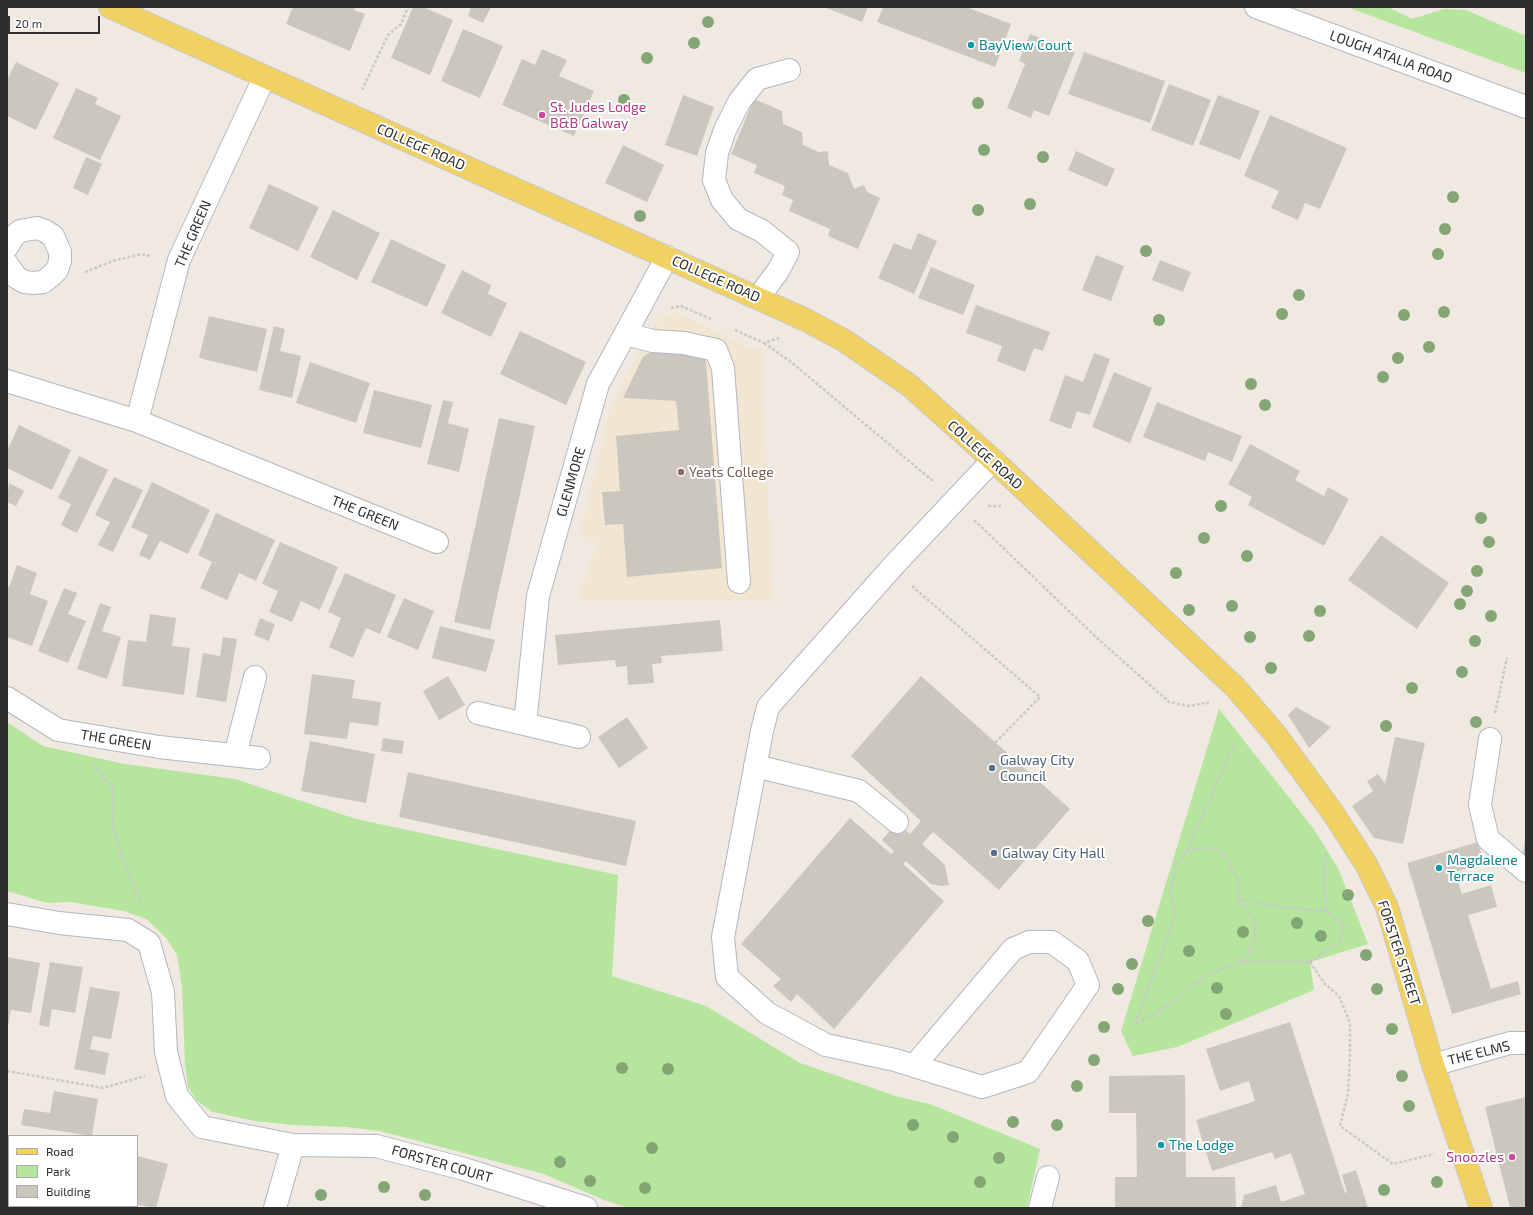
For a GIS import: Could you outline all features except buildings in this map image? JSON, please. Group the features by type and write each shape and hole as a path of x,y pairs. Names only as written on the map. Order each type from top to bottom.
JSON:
{"main road":[{"name":"COLLEGE ROAD","path":"110,7 264,78 806,320 876,361 909,385 993,460 1235,687"},
{"name":"FORSTER STREET","path":"1235,687 1276,735 1333,813 1366,864 1387,907 1433,1064 1481,1208"}],"street":[{"name":"LOUGH ATALIA ROAD","path":"1256,7 1526,107"},
{"path":"758,298 778,270 788,252 762,231 738,219 722,200 714,180 717,153 725,130 739,102 757,79 789,70"},
{"name":"THE GREEN","path":"137,421 179,260 264,78"},
{"path":"7,247 13,237 20,231 37,228 53,236 60,252 59,266 51,276 43,282 24,282 10,278"},
{"name":"GLENMORE","path":"525,724 538,596 598,384 667,257"},
{"path":"626,334 653,341 684,343 716,350 723,368 739,582"},
{"name":"THE GREEN","path":"7,381 137,421 437,542"},
{"path":"914,1066 1013,949 1029,942 1052,942 1078,961 1088,985 1028,1072 982,1087 914,1066 895,1060 826,1045 767,1013 727,977 723,937 755,766 768,707 895,564 993,460"},
{"path":"235,755 255,677"},
{"name":"THE GREEN","path":"7,698 58,730 159,747 259,758"},
{"path":"478,713 579,737"},
{"path":"1490,739 1480,805 1488,839 1526,871"},
{"path":"755,766 859,791 897,822"},
{"name":"FORSTER COURT","path":"7,914 59,923 128,930 149,943 163,992 166,1052 178,1096 202,1127 293,1145 376,1146 464,1169 586,1208"},
{"name":"THE ELMS","path":"1433,1064 1510,1043 1526,1043"},
{"path":"275,1208 293,1145"},
{"path":"1040,1208 1048,1176"}],"path":[{"path":"349,115 388,35 401,24 408,7"},
{"path":"51,276 83,273 113,261 141,254 179,260"},
{"path":"667,308 681,306 716,321"},
{"path":"730,328 764,343 791,362 934,483"},
{"path":"764,343 781,337"},
{"path":"985,507 997,505 1004,507"},
{"path":"973,518 1097,638 1169,702 1189,706 1216,701"},
{"path":"912,585 1040,697 995,743"},
{"path":"1490,739 1507,658"},
{"path":"1234,745 1187,851 1176,866 1170,891 1176,914 1135,1024 1159,1010 1207,975 1240,962 1310,962 1339,942 1344,924 1326,911 1280,907 1238,899"},
{"path":"88,760 113,788 114,806 112,825 121,855 141,904 128,930"},
{"path":"1187,851 1210,847 1225,855 1238,879 1238,899 1254,918 1256,935 1248,954 1240,962"},
{"path":"1310,962 1325,984 1339,996 1350,1023 1348,1094 1340,1126 1393,1164 1438,1153"},
{"path":"7,1071 103,1088 170,1068"}],"shaded area":[{"name":"Yeats College","path":"677,312 762,353 773,600 578,601 597,543 580,533 610,410 640,349 659,318"}],"green space":[{"path":"1347,7 1388,7 1412,19 1444,9 1466,10 1526,36 1526,73"},
{"path":"1219,709 1313,828 1338,868 1368,944 1310,962 1314,990 1177,1047 1133,1056 1121,1031"},
{"path":"7,722 43,746 125,764 235,779 356,819 618,875 612,976 706,1006 800,1063 899,1097 930,1104 1040,1149 1027,1208 629,1208 604,1200 544,1174 380,1131 346,1127 293,1125 255,1121 213,1112 197,1101 188,1087 185,1064 182,987 177,955 167,939 146,919 124,911 70,902 47,903 7,891"}],"place":[{"name":"BayView Court","path":"971,45"},
{"name":"St. Judes Lodge B&B Galway","path":"542,115"},
{"name":"Yeats College","path":"681,472"},
{"name":"Galway City Council","path":"992,768"},
{"name":"Galway City Hall","path":"994,853"},
{"name":"Magdalene Terrace","path":"1439,868"},
{"name":"The Lodge","path":"1161,1145"},
{"name":"Snoozles","path":"1512,1157"}]}
